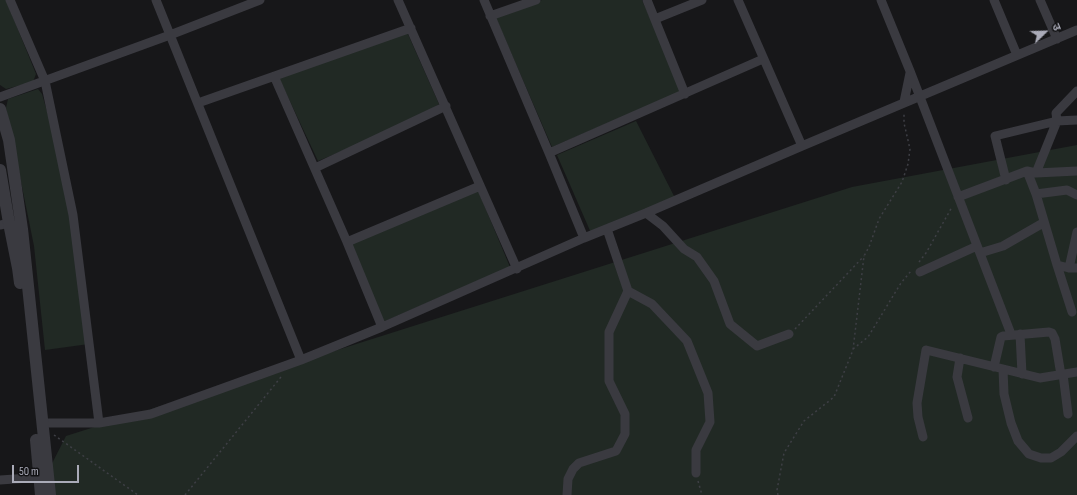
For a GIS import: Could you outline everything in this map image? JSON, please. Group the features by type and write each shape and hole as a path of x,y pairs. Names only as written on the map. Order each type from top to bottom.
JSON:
{"street":[{"path":"10,0 44,81 73,215 100,423"},
{"path":"156,0 198,103 298,361"},
{"path":"0,97 170,35 260,0"},
{"path":"398,0 517,268"},
{"path":"484,0 584,238"},
{"path":"490,16 536,0"},
{"path":"647,0 685,94"},
{"path":"655,19 702,0"},
{"path":"738,0 802,146"},
{"path":"881,0 910,71 978,249 1016,334 1022,374"},
{"path":"994,0 1017,55"},
{"path":"1040,0 1056,39"},
{"path":"198,103 411,28"},
{"path":"43,425 100,423 152,414 298,361 382,327 584,238 1077,30"},
{"path":"549,152 764,59"},
{"path":"904,102 910,71"},
{"path":"274,76 347,242 382,327"},
{"path":"1072,312 1043,222 1032,172 1057,121 1056,113 1077,91"},
{"path":"314,168 446,106"},
{"path":"0,109 9,140 19,210 43,425 44,477 41,495"},
{"path":"1006,180 995,136 1057,121 1077,120"},
{"path":"0,170 5,220 18,268 44,477 50,495"},
{"path":"958,197 1032,172 1077,171"},
{"path":"347,242 480,186"},
{"path":"1036,194 1067,190 1077,194"},
{"path":"5,220 19,210"},
{"path":"646,213 663,226 684,249 697,257 714,281 730,324 757,346 790,334"},
{"path":"916,269 978,249 1003,246 1043,222"},
{"path":"607,229 628,291 652,304 687,341 708,393 710,422 696,450 696,473"},
{"path":"1057,265 1073,268 1077,232"},
{"path":"567,495 568,479 578,463 616,452 625,434 625,414 609,381 609,332 628,291"},
{"path":"1068,414 1062,374 1055,339 1052,333 1002,336 999,368 1005,402 1018,441 1029,454 1035,457 1051,458 1061,452 1077,436"},
{"path":"923,437 918,417 917,403 926,350 1040,378 1077,372"},
{"path":"960,358 957,377 968,418"},
{"path":"0,480 44,477"}],"path":[{"path":"778,495 777,490 784,453 804,421 834,397 853,350 864,256 879,219 902,182 908,164 910,148 904,123 904,102"},
{"path":"853,350 868,337 901,283 916,269 958,197"},
{"path":"790,334 864,256"},
{"path":"185,495 298,361"},
{"path":"43,425 138,495"},
{"path":"696,473 702,495"}],"shaded area":[{"path":"0,0 6,0 36,74 33,82 6,89 0,85"},
{"path":"542,0 642,0 683,91 552,147 495,16"},
{"path":"407,32 439,104 418,119 318,161 279,78"},
{"path":"38,89 42,94 56,142 69,207 89,344 45,350 34,246 6,108 8,99"},
{"path":"636,121 675,198 591,233 557,155"},
{"path":"1077,145 1077,495 36,495 66,436 852,187"},
{"path":"477,188 510,267 383,322 351,243"}]}
